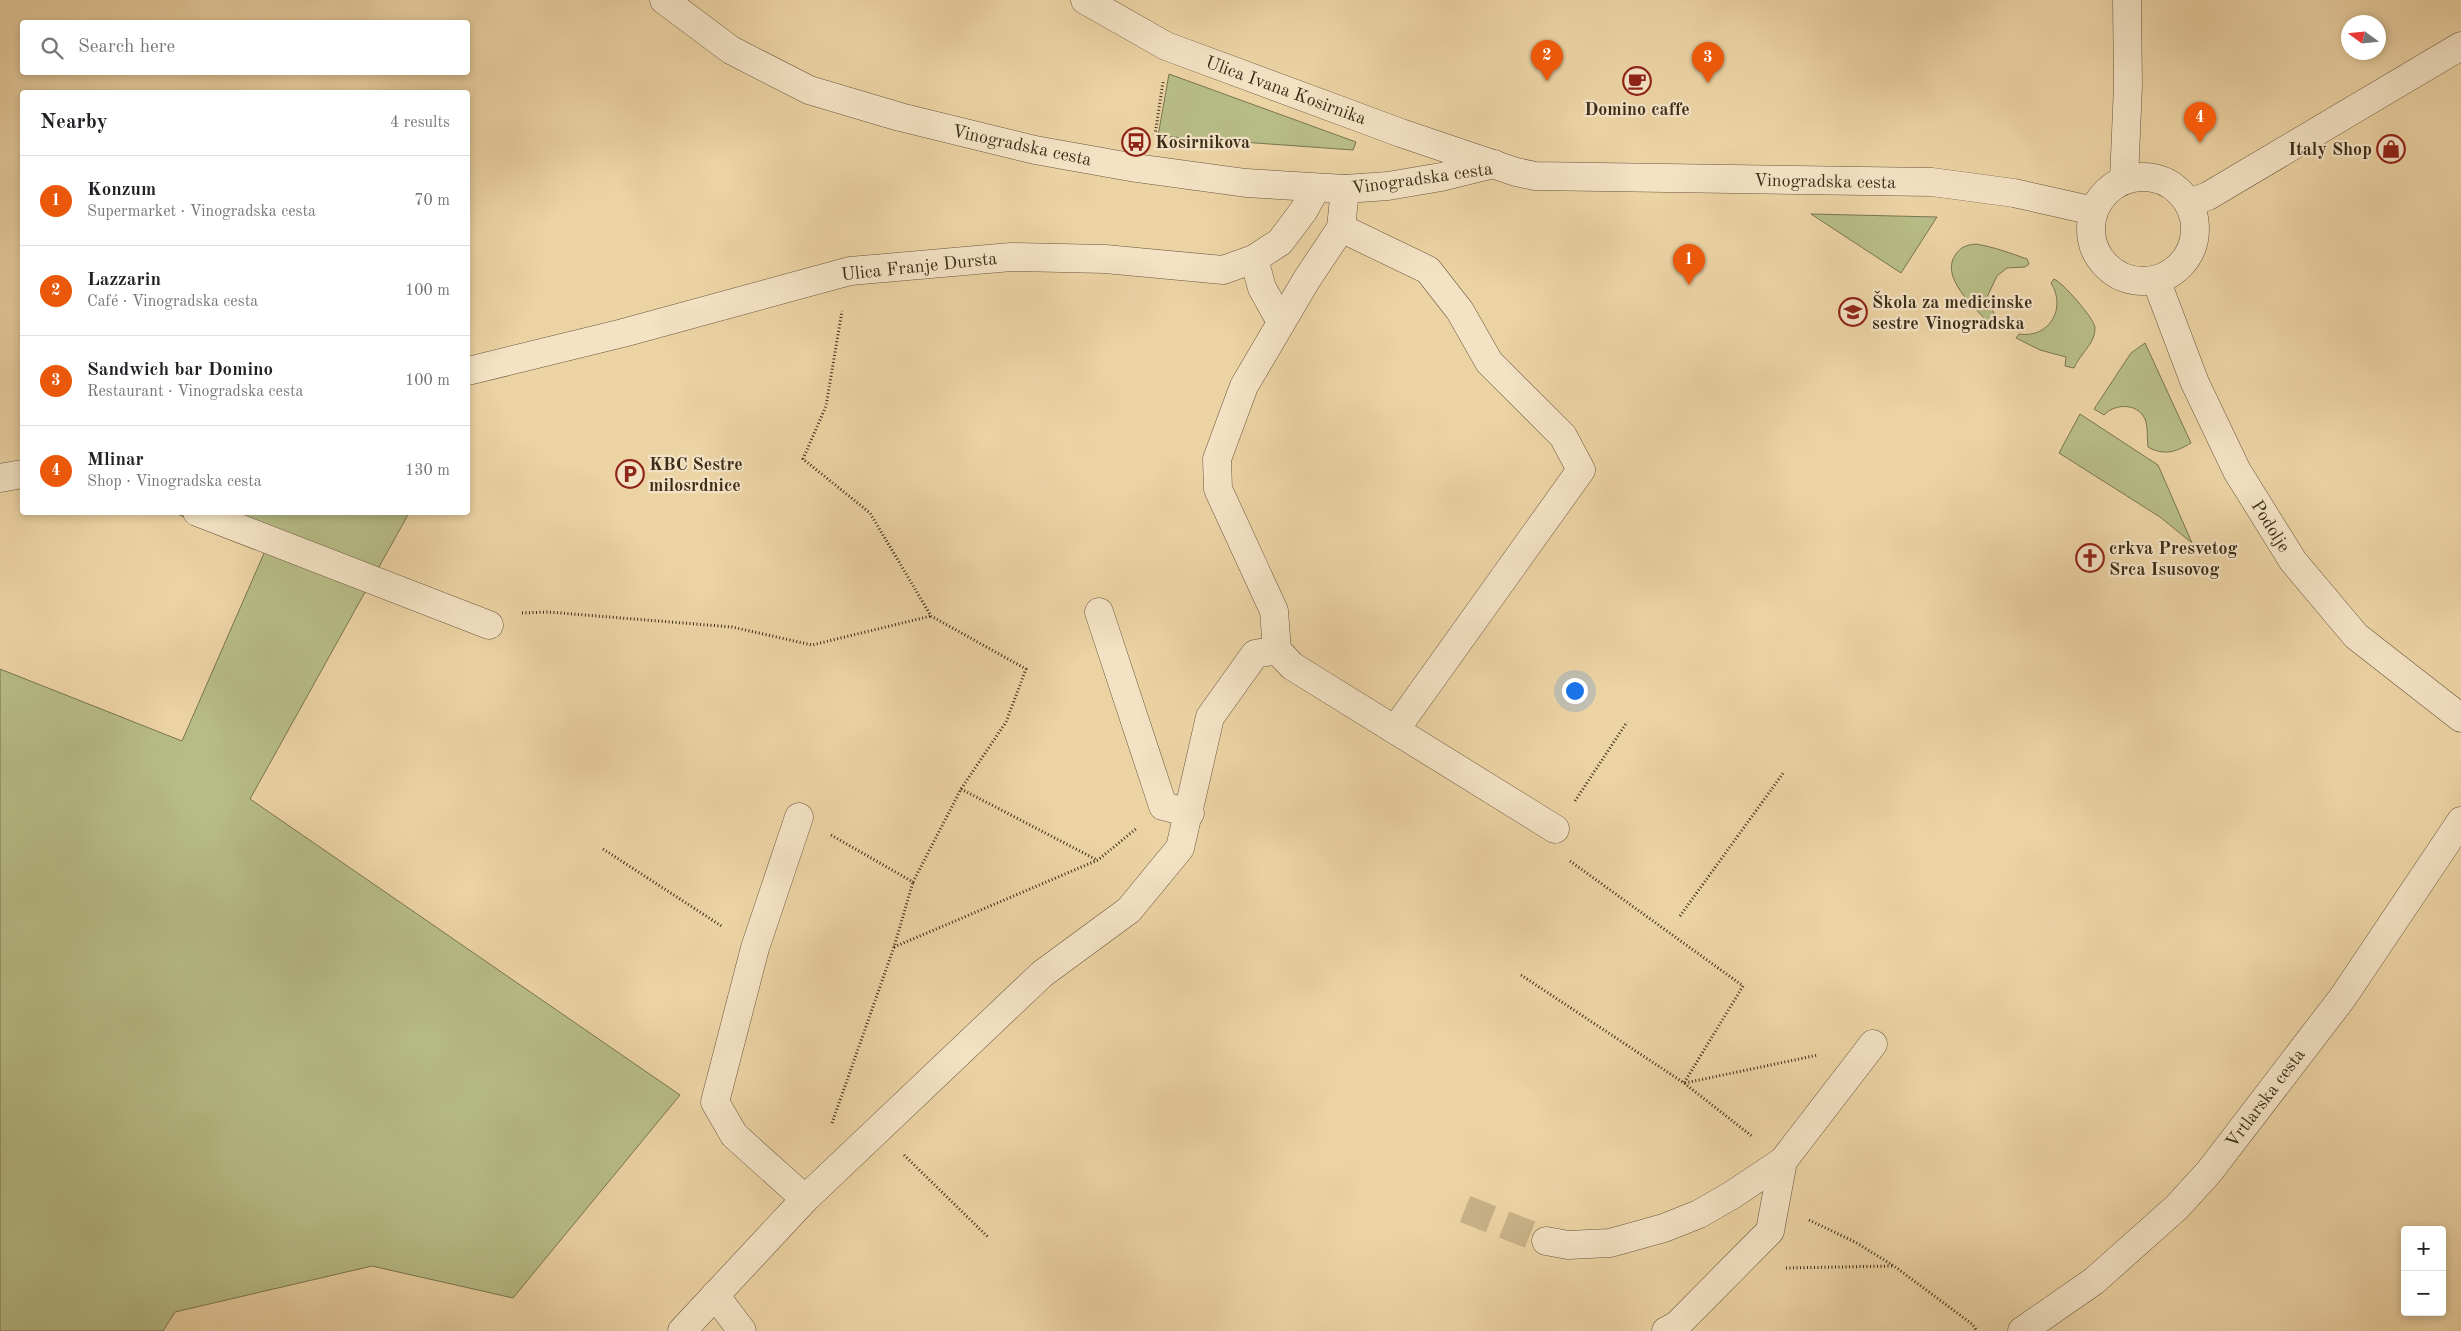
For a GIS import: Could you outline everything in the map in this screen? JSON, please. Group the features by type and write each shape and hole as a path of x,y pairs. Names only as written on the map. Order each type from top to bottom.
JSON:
{"street":[{"name":"Vinogradska cesta","path":"664,0 731,50 809,90 900,117 1035,150 1136,168 1246,183 1345,189 1388,186 1441,177 1494,164 1516,172 1555,178 1932,182 2014,193 2094,211"},
{"name":"Ulica Ivana Kosirnika","path":"1085,0 1166,46 1401,133 1494,164"},
{"path":"2124,180 2128,85 2127,0"},
{"path":"2189,204 2208,196 2461,46"},
{"path":"2142,177 2158,179 2183,194 2189,204 2195,223 2192,249 2175,271 2156,280 2129,280 2105,266 2092,243 2091,221 2094,211 2109,190 2124,180 2142,177"},
{"name":"Ulica Franje Dursta","path":"470,371 623,333 850,271 1011,257 1105,259 1223,270 1254,259 1280,242 1304,210 1316,188"},
{"path":"1285,658 1274,611 1218,489 1217,459 1244,386 1281,322 1340,228 1345,189"},
{"path":"1340,228 1428,270 1460,311 1489,362 1563,436 1581,470 1395,730"},
{"path":"1254,259 1262,288 1281,322"},
{"name":"Podolje","path":"2156,280 2195,384 2237,471 2292,561 2356,636 2461,718"},
{"path":"0,478 20,474"},
{"path":"203,515 310,558 489,625"},
{"path":"1099,612 1163,806 1190,813"},
{"path":"682,1331 805,1199 1042,974 1129,910 1180,848 1190,813 1210,717 1255,654 1285,658 1395,730 1555,829"},
{"path":"799,817 755,948 715,1102 734,1135 805,1199"},
{"name":"Vrtlarska cesta","path":"2022,1331 2094,1281 2177,1206 2209,1172 2344,997 2461,821"},
{"path":"1546,1241 1568,1245 1610,1243 1664,1228 1699,1214 1783,1161 1873,1044"},
{"path":"1666,1331 1677,1325 1770,1231 1783,1161"},
{"path":"715,1295 742,1331"}],"path":[{"path":"1154,136 1163,81"},
{"path":"831,1124 894,947 913,882 961,789 1006,722 1026,668 931,616 870,513 803,459 826,406 850,271"},
{"path":"489,625 515,613 548,612 732,627 812,645 931,616"},
{"path":"1580,794 1626,722"},
{"path":"1680,916 1784,772"},
{"path":"961,789 1098,860"},
{"path":"894,947 1098,860 1163,806"},
{"path":"799,817 913,882"},
{"path":"603,849 755,948"},
{"path":"1562,855 1743,986 1684,1083"},
{"path":"1522,975 1684,1083 1783,1161"},
{"path":"1684,1083 1873,1044"},
{"path":"878,1129 988,1238"},
{"path":"1801,1216 1855,1242 1894,1266 1972,1324 1977,1331"},
{"path":"1733,1268 1894,1266"}],"green space":[{"path":"1169,74 1356,142 1353,150 1158,136"},
{"path":"1811,214 1937,217 1901,273"},
{"path":"1976,244 1996,248 2027,259 2029,264 2025,267 2007,268 1997,276 1987,297 1995,316 1991,322 1987,321 1967,299 1955,281 1952,272 1952,263 1956,254 1964,247"},
{"path":"2054,279 2077,301 2095,327 2093,339 2074,368 2065,366 2066,357 2040,350 2016,338 2019,334 2039,332 2047,327 2052,320 2057,302 2051,283"},
{"path":"2145,343 2191,443 2175,451 2165,452 2148,447 2146,422 2137,410 2125,406 2108,411 2104,415 2094,409 2131,353"},
{"path":"2080,414 2158,465 2192,543 2160,517 2059,453"},
{"path":"180,515 408,515 250,799 680,1095 513,1298 372,1266 175,1312 163,1331 0,1331 0,669 182,741 265,551"}],"tunnel":[{"path":"1465,1209 1546,1241"}],"place":[{"name":"Lazzarin","path":"1547,81"},
{"name":"Domino caffe","path":"1637,81"},
{"name":"Sandwich bar Domino","path":"1708,83"},
{"name":"Kosirnikova","path":"1136,142"},
{"name":"Mlinar","path":"2200,143"},
{"name":"Italy Shop","path":"2391,149"},
{"name":"Konzum","path":"1689,285"},
{"name":"Škola za medicinske sestre Vinogradska","path":"1853,312"},
{"name":"KBC Sestre milosrdnice","path":"630,474"},
{"name":"crkva Presvetog Srca Isusovog","path":"2090,558"}]}
